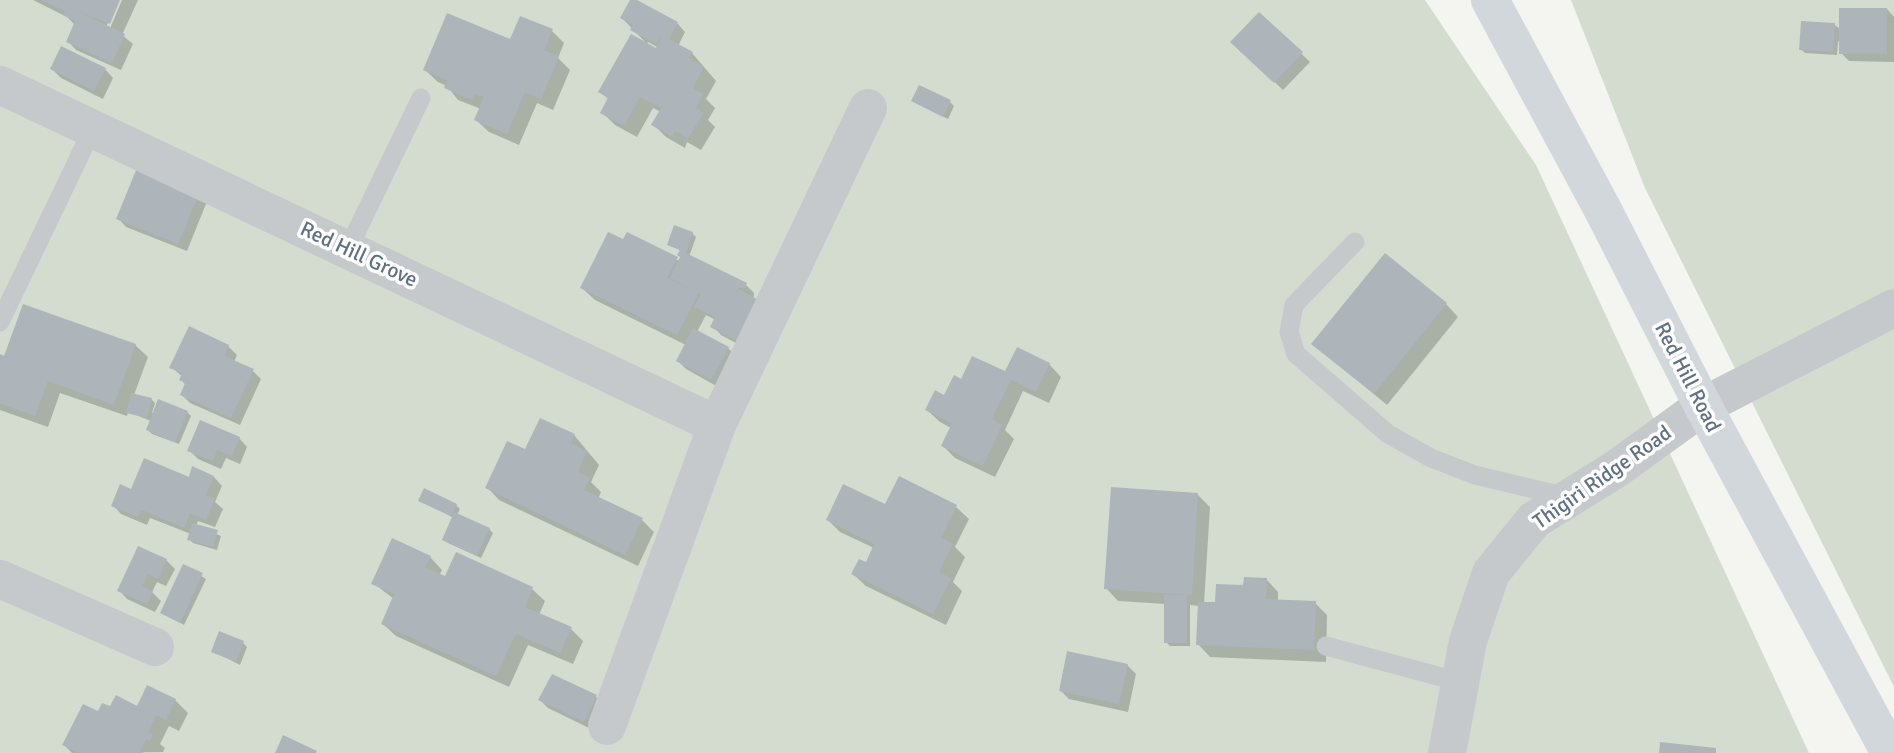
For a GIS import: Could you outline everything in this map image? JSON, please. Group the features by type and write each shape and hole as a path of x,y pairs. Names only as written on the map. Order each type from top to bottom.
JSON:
{"main road":[{"name":"Red Hill Road","path":"1490,0 1603,210 1703,406 1890,753"}],"street":[{"name":"Red Hill Grove","path":"0,85 717,425"},
{"path":"607,726 717,425 868,108"},
{"name":"Thigiri Ridge Road","path":"1447,753 1468,641 1491,573 1534,520 1572,497 1703,406 1894,308"},
{"path":"0,579 155,647"}],"lane":[{"path":"348,249 421,98"},
{"path":"0,322 93,128"},
{"path":"1355,242 1294,305 1289,332 1296,354 1388,434 1430,458 1475,475 1548,494 1572,497"},
{"path":"1326,646 1460,682"}],"shaded area":[{"path":"0,0 1425,0 1536,165 1809,753 0,753"},
{"path":"1571,0 1894,0 1894,687 1645,188"}],"building":[{"path":"41,0 120,0 110,24 79,12 125,34 112,63 66,42 75,21 63,15 65,11"},
{"path":"630,0 637,0 678,22 669,39 693,52 689,58 704,67 693,88 703,94 696,108 703,113 688,139 675,131 672,137 651,125 661,108 640,97 624,126 600,113 608,98 598,92 631,34 656,48 663,35 656,44 630,30 633,25 620,18"},
{"path":"1839,8 1887,8 1887,54 1839,54"},
{"path":"1259,12 1303,52 1274,83 1230,42"},
{"path":"447,13 510,39 520,16 553,29 544,50 559,56 541,99 525,92 507,134 474,120 484,97 474,94 472,100 444,88 447,80 423,70"},
{"path":"1801,21 1835,23 1833,52 1799,50"},
{"path":"61,46 106,68 94,91 50,69"},
{"path":"919,85 951,100 943,117 911,101"},
{"path":"139,163 201,189 178,244 116,219"},
{"path":"674,225 693,232 686,253 747,283 744,289 739,287 733,298 739,289 769,306 740,343 710,327 715,317 694,307 701,294 699,292 677,335 580,288 608,232 623,239 627,232 678,257 667,278 693,290 670,278 680,257 677,255 680,250 667,245"},
{"path":"1385,253 1447,303 1374,394 1311,344"},
{"path":"23,304 136,344 114,405 48,381 35,416 0,403 0,354 4,356"},
{"path":"189,326 229,345 224,356 254,369 231,418 180,395 185,383 179,380 182,373 169,368"},
{"path":"693,328 729,347 711,380 676,361"},
{"path":"1017,347 1050,363 1036,392 1011,380 992,419 1002,425 983,466 941,446 952,423 925,410 935,390 944,395 954,375 961,379 972,356 1005,371"},
{"path":"131,393 152,398 147,418 126,413"},
{"path":"158,399 188,411 175,442 146,430"},
{"path":"540,418 575,434 571,443 587,451 578,472 590,478 584,490 643,518 625,555 485,488 507,441 525,449"},
{"path":"200,420 240,437 232,456 217,450 213,461 187,451"},
{"path":"144,458 189,477 192,466 214,476 206,495 215,499 206,520 190,513 184,528 142,510 138,517 111,506 120,484 131,489"},
{"path":"899,476 957,505 941,538 953,544 939,572 951,578 933,614 851,574 859,559 866,562 874,544 826,520 843,484 885,504"},
{"path":"1111,487 1198,493 1192,595 1104,589"},
{"path":"424,488 457,504 451,516 418,501"},
{"path":"454,512 490,528 477,556 442,540"},
{"path":"192,523 218,530 213,547 187,540"},
{"path":"392,538 431,556 425,567 445,576 456,552 533,587 525,607 572,627 560,653 516,634 496,676 381,624 394,594 371,584"},
{"path":"138,546 167,559 158,579 148,574 142,586 153,591 147,604 117,591"},
{"path":"183,564 203,573 180,623 160,613"},
{"path":"1244,577 1267,578 1266,599 1316,601 1314,650 1196,645 1198,602 1215,602 1216,584 1243,585"},
{"path":"1164,595 1187,595 1187,643 1164,643"},
{"path":"219,631 244,641 236,662 211,652"},
{"path":"1067,651 1128,664 1119,704 1059,691"},
{"path":"552,674 597,695 584,722 538,700"},
{"path":"147,685 176,699 166,720 156,715 148,732 153,734 150,741 146,739 140,751 144,753 78,753 62,745 83,704 98,711 102,703 110,706 116,695 137,706"},
{"path":"283,735 317,751 316,753 275,753"},
{"path":"1660,742 1716,748 1716,753 1659,753"}]}
